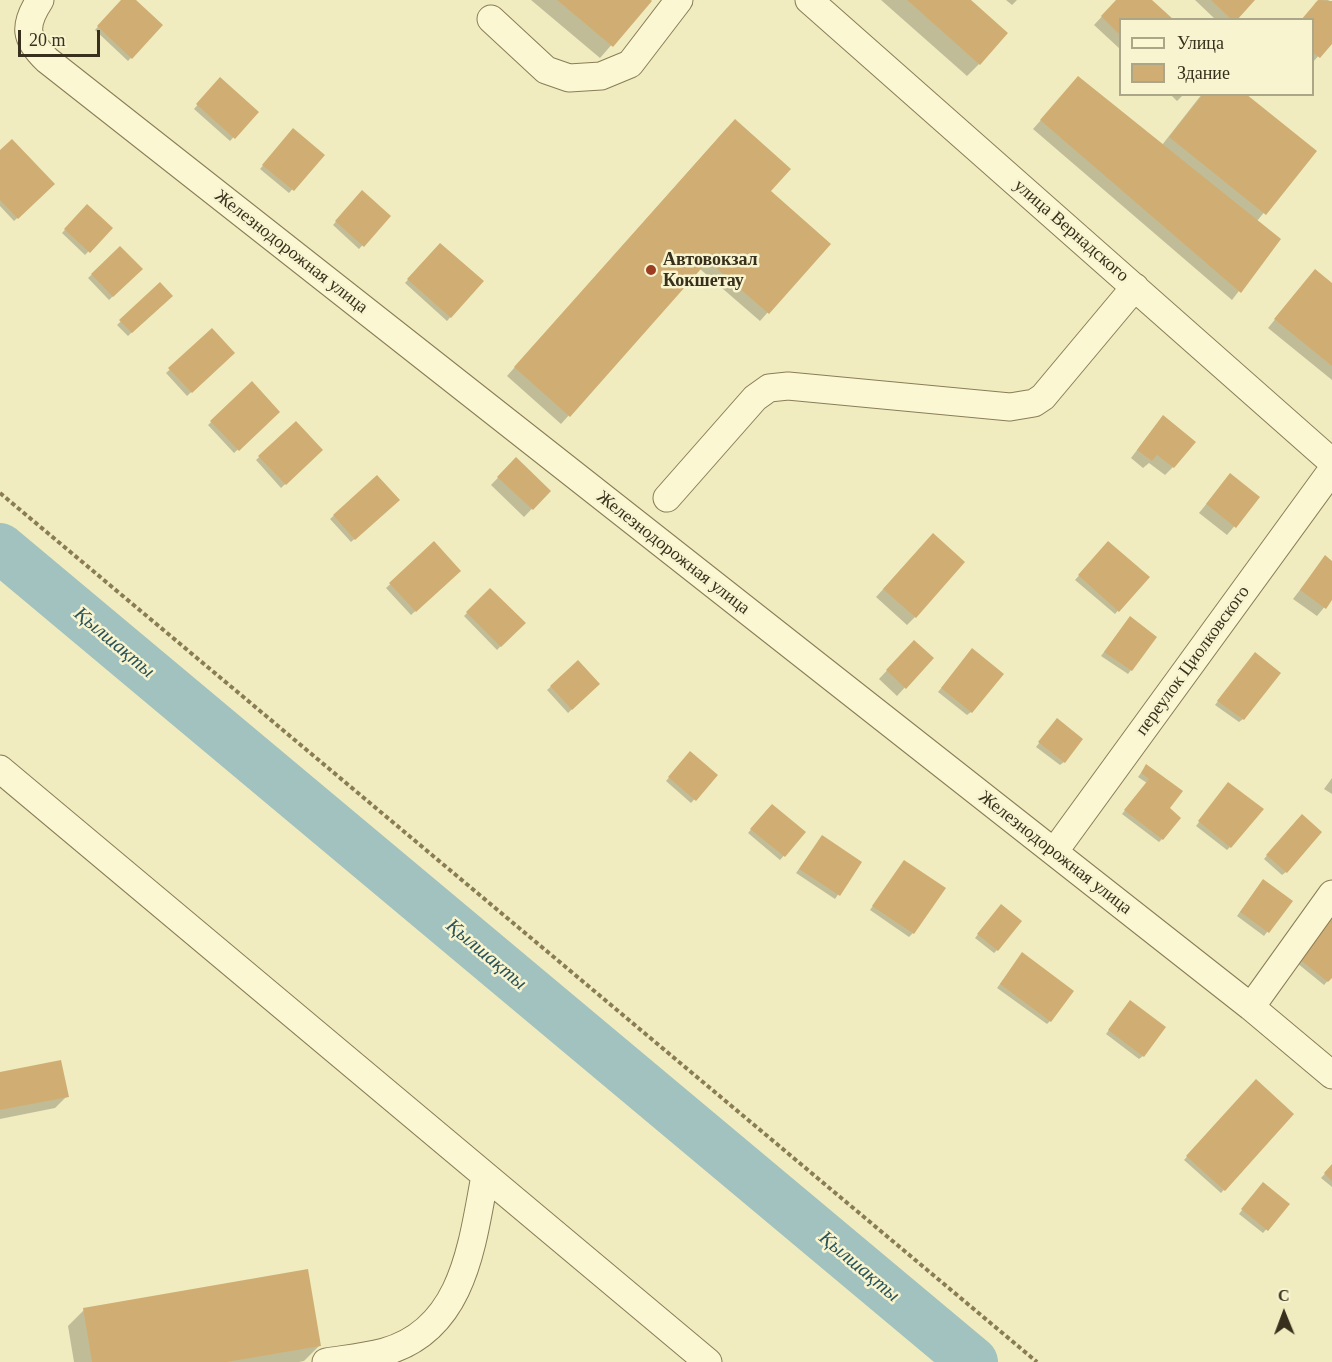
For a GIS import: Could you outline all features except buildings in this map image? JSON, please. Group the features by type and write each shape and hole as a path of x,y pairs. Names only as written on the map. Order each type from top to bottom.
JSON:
{"street":[{"path":"490,19 546,70 568,78 601,76 630,64 679,0"},
{"name":"улица Вернадского","path":"809,0 1332,462"},
{"name":"Железнодорожная улица","path":"35,11 29,35 33,46 47,60 1251,1007 1332,1075"},
{"path":"667,498 755,398 770,388 788,386 1010,407 1034,404 1051,388 1135,287"},
{"name":"переулок Циолковского","path":"1054,852 1332,470"},
{"path":"0,769 708,1362"},
{"path":"1251,1007 1332,894"},
{"path":"326,1362 387,1357 438,1321 464,1272 474,1235 485,1176"}],"path":[{"path":"0,493 1037,1362"}],"waterway":[{"name":"Қылшақты","path":"0,548 973,1362"}],"place":[{"name":"Автовокзал Кокшетау","path":"651,270"}]}
